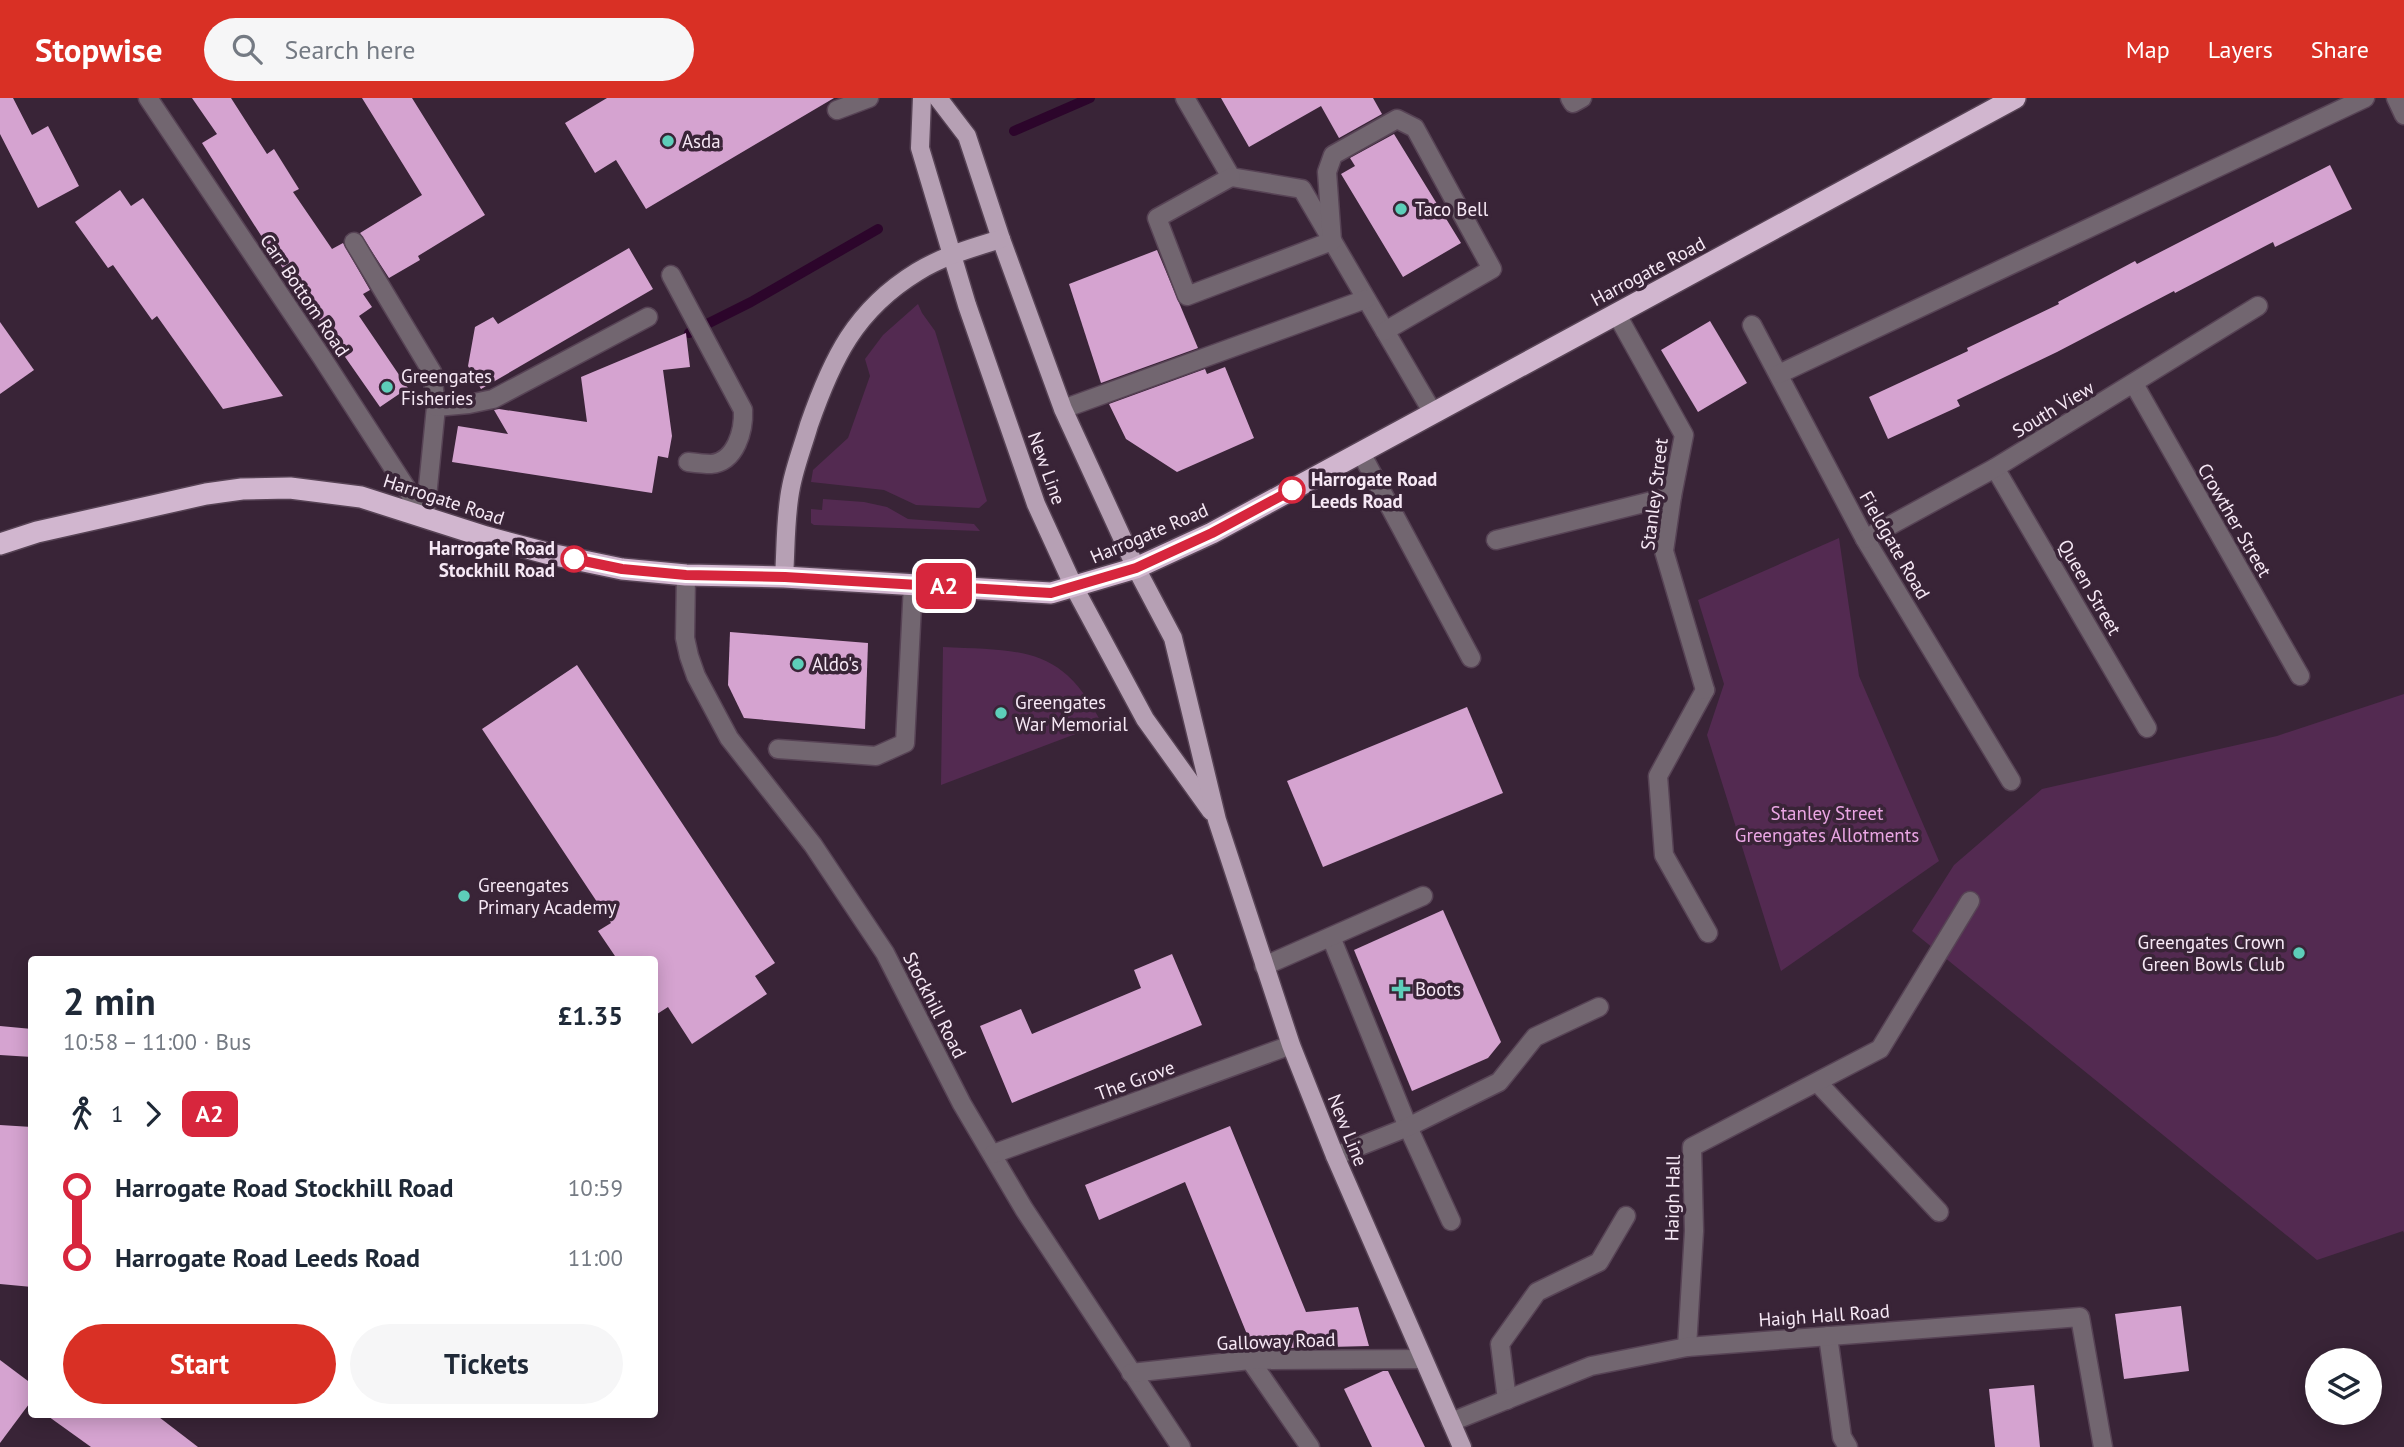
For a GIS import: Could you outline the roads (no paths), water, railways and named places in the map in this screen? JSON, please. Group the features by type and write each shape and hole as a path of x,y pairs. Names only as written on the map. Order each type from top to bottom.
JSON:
{"highway":[{"name":"Harrogate Road","path":"0,544 37,532 206,494 242,489 290,488 337,492 373,500 486,537 622,569 686,575 785,577 1051,593 1136,568 1212,533 2015,98"}],"main road":[{"name":"New Line","path":"922,98 920,148 951,254 1036,504 1074,587 1146,719 1217,820"},
{"name":"New Line","path":"938,98 967,135 1001,239 1063,409 1136,568 1173,638 1217,820 1292,1045 1335,1156 1462,1447"},
{"path":"785,577 790,490 794,472 822,387 850,334 893,288 918,271 951,254 1001,239"}],"street":[{"name":"Carr Bottom Road","path":"148,98 425,516"},
{"path":"837,110 869,98"},
{"path":"1185,98 1231,177"},
{"path":"1570,98 1573,103 1582,98"},
{"path":"1779,374 2365,98"},
{"path":"2396,98 2404,115"},
{"path":"1332,241 1327,172 1333,155 1397,119 1415,128 1492,269 1385,331"},
{"path":"1332,241 1187,296 1157,218 1231,177 1302,190 1385,331 1433,413"},
{"path":"354,242 432,372 436,407 425,516"},
{"path":"671,275 743,410 744,421 738,442 724,458 714,464 688,462"},
{"path":"1063,409 1366,299"},
{"name":"South View","path":"1865,539 1995,468 2258,306"},
{"name":"Stanley Street","path":"1616,313 1684,435 1664,551 1705,690 1658,776 1664,855 1708,933"},
{"path":"436,407 493,399 648,317"},
{"name":"Fieldgate Road","path":"1752,326 1865,539 2011,781"},
{"name":"Crowther Street","path":"2134,384 2300,676"},
{"path":"1362,453 1471,658"},
{"name":"Queen Street","path":"1995,468 2147,728"},
{"path":"1496,540 1672,496"},
{"name":"Stockhill Road","path":"686,575 685,638 696,676 729,738 813,845 885,953 961,1104 1024,1209 1181,1447"},
{"path":"778,749 876,756 905,743 913,585"},
{"path":"1264,966 1423,896"},
{"name":"Haigh Hall","path":"1687,1347 1694,1231 1692,1147 1880,1049 1970,901"},
{"path":"1331,937 1408,1127 1451,1221"},
{"path":"1335,1156 1408,1127 1499,1082 1535,1037 1599,1007"},
{"name":"The Grove","path":"993,1154 1292,1045"},
{"path":"1818,1083 1939,1212"},
{"path":"1507,1400 1500,1344 1537,1292 1599,1262 1626,1216"},
{"name":"Haigh Hall Road","path":"1451,1422 1591,1366 1687,1347 2080,1317 2103,1447"},
{"path":"1828,1336 1842,1437 1848,1447"},
{"name":"Galloway Road","path":"1131,1373 1250,1360 1423,1359"},
{"path":"1250,1360 1310,1447"}],"waterway":[{"path":"1014,131 1090,98"},
{"path":"689,333 751,302 878,229"}],"place":[{"name":"Asda","path":"668,141"},
{"name":"Taco Bell","path":"1401,209"},
{"name":"Greengates Fisheries","path":"387,387"},
{"name":"Harrogate Road Leeds Road","path":"1292,490"},
{"name":"Harrogate Road Stockhill Road","path":"574,559"},
{"name":"Aldo's","path":"798,664"},
{"name":"Greengates War Memorial","path":"1001,713"},
{"name":"Greengates Primary Academy","path":"464,896"},
{"name":"Greengates Crown Green Bowls Club","path":"2299,953"},
{"name":"Boots","path":"1401,989"}],"park label":[{"name":"Stanley Street Greengates Allotments","path":"1827,824"}]}
